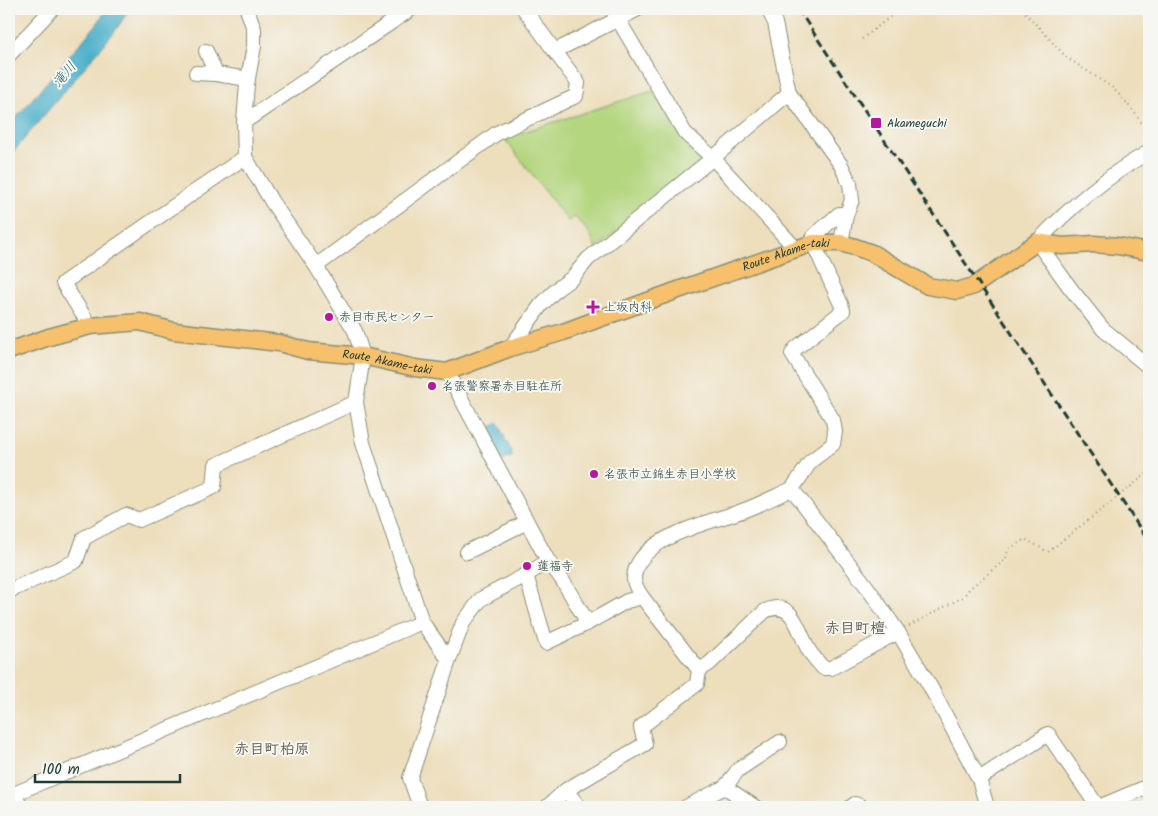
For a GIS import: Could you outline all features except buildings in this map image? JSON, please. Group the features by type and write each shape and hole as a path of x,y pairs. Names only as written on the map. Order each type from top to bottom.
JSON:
{"main road":[{"name":"Route Akame-taki","path":"9,351 49,337 90,326 140,322 174,331 279,343 308,352 363,356 415,368 447,372 510,348 563,332 813,243 841,243 872,253 928,286 957,291 974,286 1037,242"},
{"path":"1037,242 1062,246 1094,244 1118,246 1149,252"}],"street":[{"path":"9,55 52,9"},
{"path":"247,9 254,29 254,46 248,78 244,122 245,157 272,202 316,266 355,331 363,356 356,402 363,443 422,622 448,660"},
{"path":"244,122 411,9"},
{"path":"316,266 497,133 576,96 578,83 524,9"},
{"path":"555,51 615,14 638,9"},
{"path":"768,9 775,23 789,93 841,165 850,184 852,200 846,215 841,243"},
{"path":"615,14 685,133 713,158 796,248"},
{"path":"206,50 216,74"},
{"path":"196,73 248,78"},
{"path":"510,348 541,305 572,278 588,259 713,158 789,93"},
{"path":"1149,152 1093,192 1055,223 1037,242 1103,329 1149,367"},
{"path":"90,326 63,283 245,157"},
{"path":"547,807 566,790 645,744 641,727 697,684 698,670 642,597 634,580 638,566 647,552 676,533 744,510 792,489 811,461 833,444 835,432 833,420 792,354 795,349 843,311 813,243 814,236 839,214 846,215"},
{"path":"447,372 548,562 561,578 588,623"},
{"path":"9,591 76,561 84,538 126,515 139,520 214,487 216,465 356,402"},
{"path":"792,489 867,587 898,632 931,688 979,779 987,807"},
{"path":"467,552 527,522"},
{"path":"420,807 410,778 448,660 463,623 481,599 548,562"},
{"path":"526,575 546,643 588,623 627,601 642,597"},
{"path":"698,670 709,664 764,611 774,607 784,609 791,614 810,651 823,668 832,668 898,632"},
{"path":"20,807 12,795 422,622"},
{"path":"979,779 1048,734 1098,807 1149,786"},
{"path":"686,807 725,787 738,770 780,742"},
{"path":"725,787 755,807"},
{"path":"566,790 579,807"},
{"path":"851,807 855,804 862,807"}],"path":[{"path":"862,39 900,9"},
{"path":"1022,9 1066,57 1113,88 1149,132"},
{"path":"898,632 927,618 928,614 963,597 969,589 1006,559 1008,550 1025,539 1048,552 1149,472"}],"green space":[{"path":"652,91 680,136 706,159 596,249 590,234 575,217 568,221 504,138"}],"water":[{"name":"滝川","path":"107,9 130,9 115,31 9,157 9,126 97,24"},
{"path":"498,423 513,456 502,461 486,429"}],"railway":[{"path":"798,9 1149,542"}],"place":[{"name":"Akameguchi","path":"876,123"},
{"name":"上坂内科","path":"593,307"},
{"name":"赤目市民センター","path":"329,317"},
{"name":"名張警察署赤目駐在所","path":"432,386"},
{"name":"名張市立錦生赤目小学校","path":"594,474"},
{"name":"蓮福寺","path":"527,566"}],"district":[{"name":"赤目町檀","path":"855,628"},
{"name":"赤目町柏原","path":"272,749"}]}
